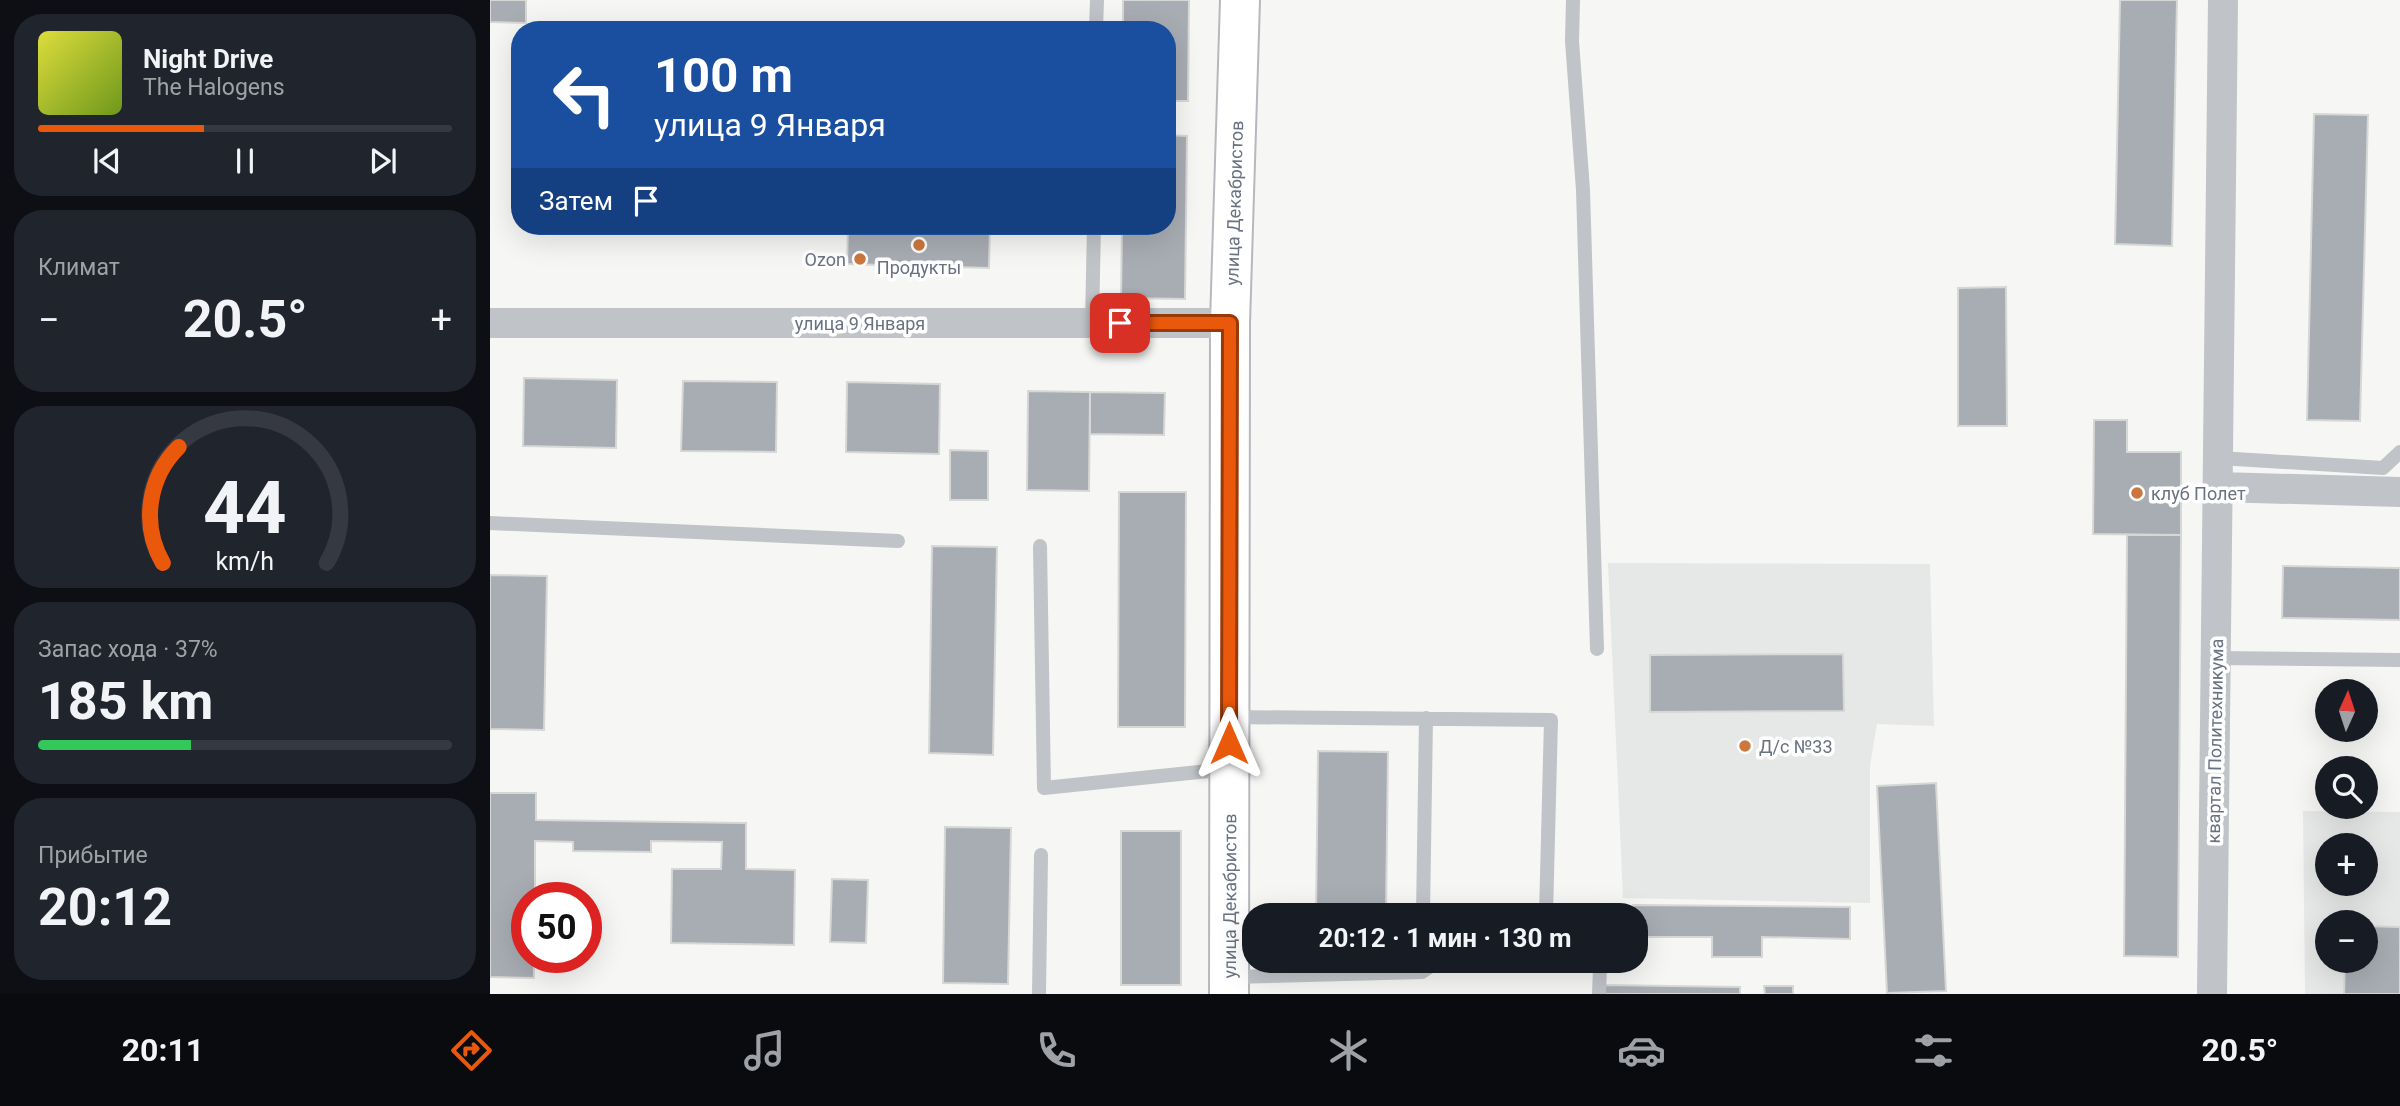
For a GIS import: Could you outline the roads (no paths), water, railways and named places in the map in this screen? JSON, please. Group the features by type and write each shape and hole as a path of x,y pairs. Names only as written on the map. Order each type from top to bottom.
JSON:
{"main road":[{"name":"улица Декабристов","path":"1229,985 1230,323 1240,0"}],"street":[{"name":"квартал Политехникума","path":"2212,994 2223,0"},
{"name":"улица 9 Января","path":"490,323 1230,323"},
{"path":"2219,473 2400,492"}],"lane":[{"path":"1096,21 1097,0"},
{"path":"1573,0 1572,41 1583,190 1597,649"},
{"path":"1092,323 1094,235"},
{"path":"2219,473 2383,468 2400,452"},
{"path":"490,523 898,541"},
{"path":"1040,546 1044,788 1229,768"},
{"path":"2216,658 2400,660"},
{"path":"1230,718 1552,720 1546,903"},
{"path":"1423,903 1426,718"},
{"path":"1039,994 1041,855"},
{"path":"1229,985 1351,973"},
{"path":"1599,994 1600,973"}],"place":[{"name":"Продукты","path":"919,245"},
{"name":"Ozon","path":"860,259"},
{"name":"клуб Полет","path":"2137,493"},
{"name":"Д/с №33","path":"1745,746"}]}
